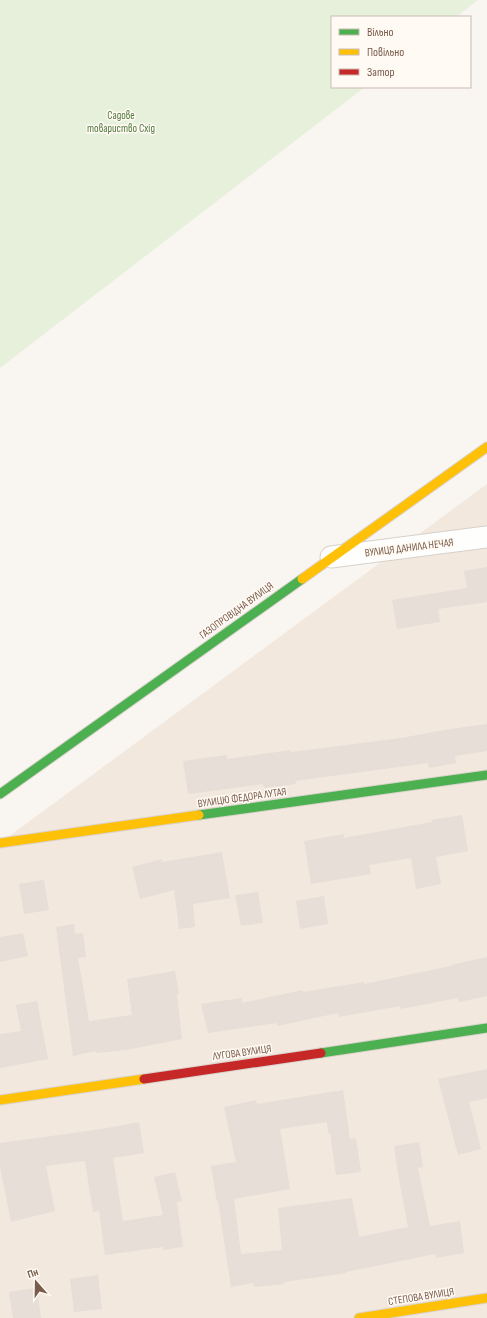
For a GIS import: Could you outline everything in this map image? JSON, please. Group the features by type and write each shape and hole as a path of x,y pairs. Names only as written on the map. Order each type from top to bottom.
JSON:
{"street":[{"name":"ГАЗОПРОВІДНА ВУЛИЦЯ","path":"0,794 487,447"},
{"name":"ВУЛИЦЯ ДАНИЛА НЕЧАЯ","path":"331,557 487,537"},
{"name":"ВУЛИЦЮ ФЕДОРА ЛУТАЯ","path":"0,843 487,775"},
{"name":"ЛУГОВА ВУЛИЦЯ","path":"0,1100 487,1028"},
{"name":"СТЕПОВА ВУЛИЦЯ","path":"359,1318 487,1298"}],"shaded area":[{"path":"487,484 487,1318 0,1318 0,843"}],"green space":[{"name":"Садове товариство Схід","path":"0,0 478,0 457,16 331,16 331,88 364,88 0,368"}],"building":[{"path":"487,567 487,602 438,609 440,622 397,629 392,600 467,588 464,571"},
{"path":"487,724 487,751 455,756 456,763 429,768 428,763 295,781 296,784 264,788 263,784 188,794 183,761 227,755 227,759 291,750 291,752 401,738"},
{"path":"462,815 468,851 436,857 441,884 416,889 411,858 369,865 371,874 311,884 304,841 344,834 344,838"},
{"path":"222,852 230,898 193,904 195,927 179,929 174,890 140,899 132,867 162,859 162,862"},
{"path":"44,880 49,910 24,914 19,884"},
{"path":"258,892 263,923 241,926 235,895"},
{"path":"324,896 328,924 300,929 296,901"},
{"path":"74,924 75,934 83,933 86,957 78,958 89,1021 132,1015 127,979 175,971 179,994 177,995 182,1039 126,1050 96,1053 95,1051 73,1056 56,927"},
{"path":"23,933 28,956 0,962 0,937"},
{"path":"487,957 487,996 459,1002 458,998 401,1009 400,1006 339,1017 338,1013 277,1026 277,1023 208,1033 201,1004 242,998 242,1003 302,990 303,992 364,982 364,984"},
{"path":"37,1001 48,1059 0,1068 0,1034 21,1031 16,1005"},
{"path":"487,1069 487,1098 469,1102 481,1149 458,1155 438,1079"},
{"path":"343,1090 350,1139 356,1138 361,1172 336,1175 327,1122 280,1129 290,1189 234,1199 241,1254 282,1250 278,1208 352,1198 359,1237 408,1227 394,1146 419,1142 423,1167 418,1168 430,1226 460,1221 464,1253 436,1258 435,1254 346,1273 284,1282 284,1284 254,1287 253,1283 231,1287 211,1166 236,1162 224,1107 256,1100 257,1104"},
{"path":"139,1122 144,1153 113,1158 123,1221 163,1215 154,1177 175,1172 182,1201 177,1202 183,1247 163,1250 163,1247 105,1255 99,1211 93,1212 85,1161 46,1166 55,1211 11,1222 0,1167 0,1143 102,1129"},
{"path":"98,1275 102,1309 74,1312 70,1279"},
{"path":"37,1288 41,1318 13,1318 9,1292"}],"traffic: fast":[{"path":"0,794 302,579"},
{"path":"199,815 487,775"},
{"path":"321,1053 487,1028"}],"traffic: slow":[{"path":"302,579 487,447"},
{"path":"0,843 199,815"},
{"path":"0,1100 144,1079"},
{"path":"359,1318 487,1298"}],"traffic: jam":[{"path":"144,1079 321,1053"}]}
